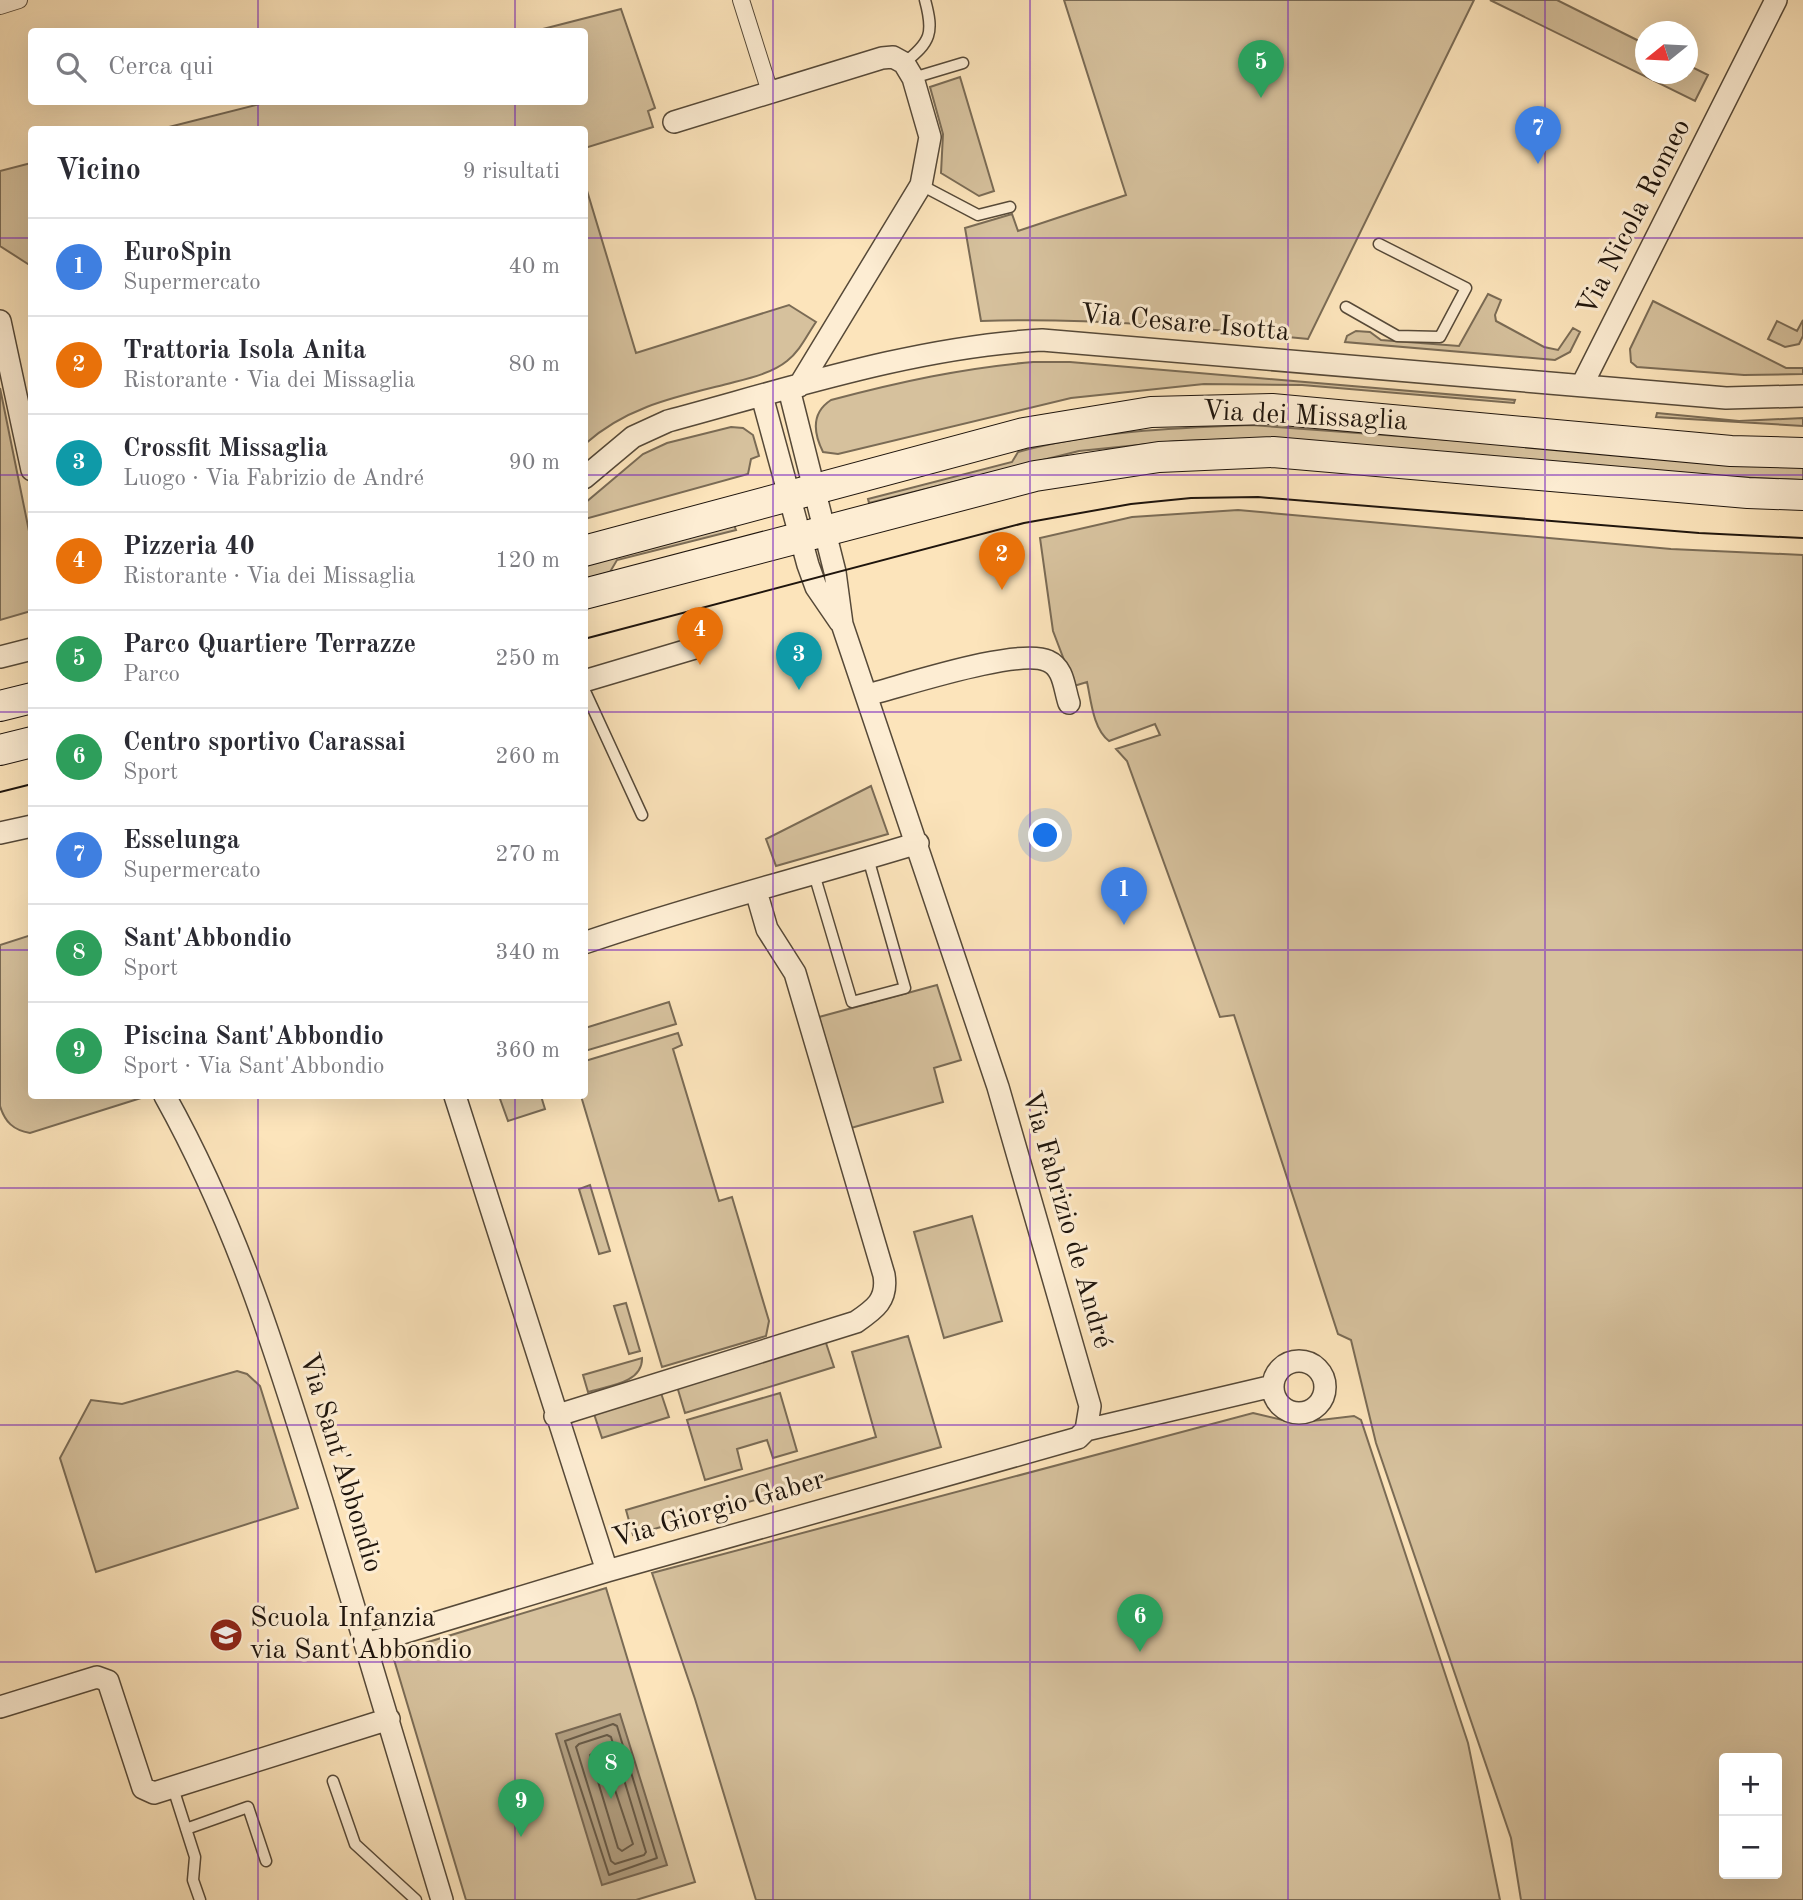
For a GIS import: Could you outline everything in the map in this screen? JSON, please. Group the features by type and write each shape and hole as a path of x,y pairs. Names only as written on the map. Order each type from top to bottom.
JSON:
{"main road":[{"name":"Via dei Missaglia","path":"588,550 1024,433 1151,412 1272,409 1731,451 1803,453"},
{"name":"Via dei Missaglia","path":"588,593 1035,476 1094,465 1219,453 1273,452 1734,492 1803,495"},
{"path":"0,706 28,699"},
{"path":"0,750 28,743"}],"street":[{"path":"0,6 19,0"},
{"path":"741,0 770,92"},
{"name":"Via Nicola Romeo","path":"1582,385 1776,0"},
{"path":"674,122 882,58 893,57 908,70 930,137 921,184 794,388 802,494"},
{"path":"0,321 28,451"},
{"name":"Via Cesare Isotta","path":"794,388 945,350 1042,340 1726,398 1803,396"},
{"path":"588,475 627,441 656,425 794,388"},
{"path":"762,396 802,494 812,534"},
{"name":"Via Fabrizio de André","path":"812,534 816,587 842,624 998,1087 1090,1406 1086,1430"},
{"path":"588,680 695,648"},
{"path":"0,657 28,650"},
{"path":"867,695 1022,656 1049,661 1059,669 1069,703"},
{"path":"0,834 28,827"},
{"path":"588,942 703,904 918,843"},
{"path":"555,1416 856,1322 882,1302 886,1287 884,1275 795,973 767,929 756,891"},
{"name":"Via Sant'Abbondio","path":"167,1099 202,1164 236,1239 272,1338 442,1900"},
{"path":"456,1099 555,1416 607,1571"},
{"path":"1086,1430 1273,1385"},
{"name":"Via Giorgio Gaber","path":"366,1644 607,1571 1078,1438 1086,1430"},
{"path":"0,1707 96,1677 102,1678 112,1687 143,1788 152,1793 389,1719"}],"lane":[{"path":"908,70 928,41 931,30 925,0"},
{"path":"908,70 963,63"},
{"path":"921,184 978,215 1010,207"},
{"path":"1346,307 1397,335 1440,337 1466,288 1379,244"},
{"path":"588,698 642,815"},
{"path":"814,874 852,1002 905,988 868,858"},
{"path":"333,1781 355,1843 416,1900"},
{"path":"173,1788 195,1857 193,1880 200,1900"},
{"path":"186,1829 248,1807 266,1861"}],"shaded area":[{"path":"1064,0 1474,0 1308,339 1104,322 981,321 965,228 1012,214 1018,231 1126,195"},
{"path":"1490,0 1557,0 1635,39 1635,71"},
{"path":"621,9 655,108 648,111 653,127 588,147 588,126 173,126 256,105 588,105 588,28 547,28"},
{"path":"1698,70 1708,75 1695,101 1660,84 1698,84"},
{"path":"960,77 994,191 979,196 941,173 943,134 930,87"},
{"path":"28,164 28,264 0,246 0,171"},
{"path":"588,194 636,353 789,305 816,322 796,353 781,366 750,378 652,405 601,431 588,442"},
{"path":"1488,294 1501,300 1495,315 1496,321 1544,347 1558,350 1573,328 1580,332 1570,352 1555,360 1345,342 1347,336 1356,331 1370,332 1381,340 1459,346"},
{"path":"1653,301 1786,368 1803,368 1803,374 1744,375 1637,367 1631,362 1630,349"},
{"path":"1803,320 1803,336 1799,344 1785,347 1768,339 1777,321 1797,331"},
{"path":"1033,362 1070,362 1515,400 1514,403 1302,385 1204,384 1071,398 838,454 823,452 820,445 816,430 817,417 831,400 931,376"},
{"path":"0,388 28,526 28,612 0,620"},
{"path":"1657,413 1739,421 1803,418 1803,426 1656,417"},
{"path":"1251,425 1803,466 1803,480 1734,477 1253,439 1178,441 1079,451 869,503 868,499 1012,462 1018,452 1075,439 1163,429"},
{"path":"731,427 743,428 753,435 759,456 751,459 748,474 588,518 588,500 643,454 667,443"},
{"path":"1238,510 1671,549 1803,555 1803,1900 1521,1900 1511,1838 1376,1443 1351,1340 1338,1334 1234,1015 1220,1017 1127,761 1116,749 1160,735 1155,724 1109,741 1099,729 1087,682 1074,686 1053,631 1040,538 1132,517"},
{"path":"734,525 736,530 617,560 610,572 588,578 588,564"},
{"path":"871,786 888,834 776,866 766,839"},
{"path":"28,936 28,1099 138,1099 30,1133 10,1124 0,1106 0,945"},
{"path":"937,985 961,1060 934,1068 943,1102 851,1128 819,1017"},
{"path":"669,1002 676,1024 588,1050 588,1027"},
{"path":"678,1033 682,1045 673,1049 719,1201 732,1197 769,1321 766,1336 662,1367 582,1099 588,1099 588,1060"},
{"path":"500,1099 542,1099 545,1109 508,1121"},
{"path":"590,1185 610,1251 599,1254 579,1189"},
{"path":"972,1216 1002,1321 944,1338 914,1232"},
{"path":"626,1303 640,1351 629,1354 614,1306"},
{"path":"908,1336 941,1447 633,1535 626,1510 876,1437 852,1352"},
{"path":"824,1337 834,1367 685,1413 676,1383"},
{"path":"642,1358 641,1366 631,1378 588,1392 583,1375"},
{"path":"237,1371 247,1374 260,1386 298,1508 96,1572 60,1458 91,1400 122,1404"},
{"path":"659,1387 669,1417 602,1438 592,1408"},
{"path":"780,1393 797,1451 773,1458 767,1440 737,1449 742,1469 705,1480 687,1420"},
{"path":"1253,1413 1295,1423 1354,1416 1361,1420 1468,1743 1500,1900 756,1900 695,1699 652,1573"},
{"path":"606,1588 695,1882 636,1900 466,1900 392,1653"}],"water":[{"path":"620,1714 667,1865 602,1885 556,1734"}],"tram line":[{"path":"588,638 1024,523 1131,504 1191,498 1258,497 1699,533 1803,538"},
{"path":"0,792 28,785"}],"place":[{"name":"Parco Quartiere Terrazze","path":"1261,98"},
{"name":"Esselunga","path":"1538,164"},
{"name":"Trattoria Isola Anita","path":"1002,590"},
{"name":"Pizzeria 40","path":"700,665"},
{"name":"Crossfit Missaglia","path":"799,690"},
{"name":"EuroSpin","path":"1124,925"},
{"name":"Scuola Infanzia via Sant'Abbondio","path":"226,1635"},
{"name":"Centro sportivo Carassai","path":"1140,1652"},
{"name":"Sant'Abbondio","path":"611,1799"},
{"name":"Piscina Sant'Abbondio","path":"521,1837"}]}
